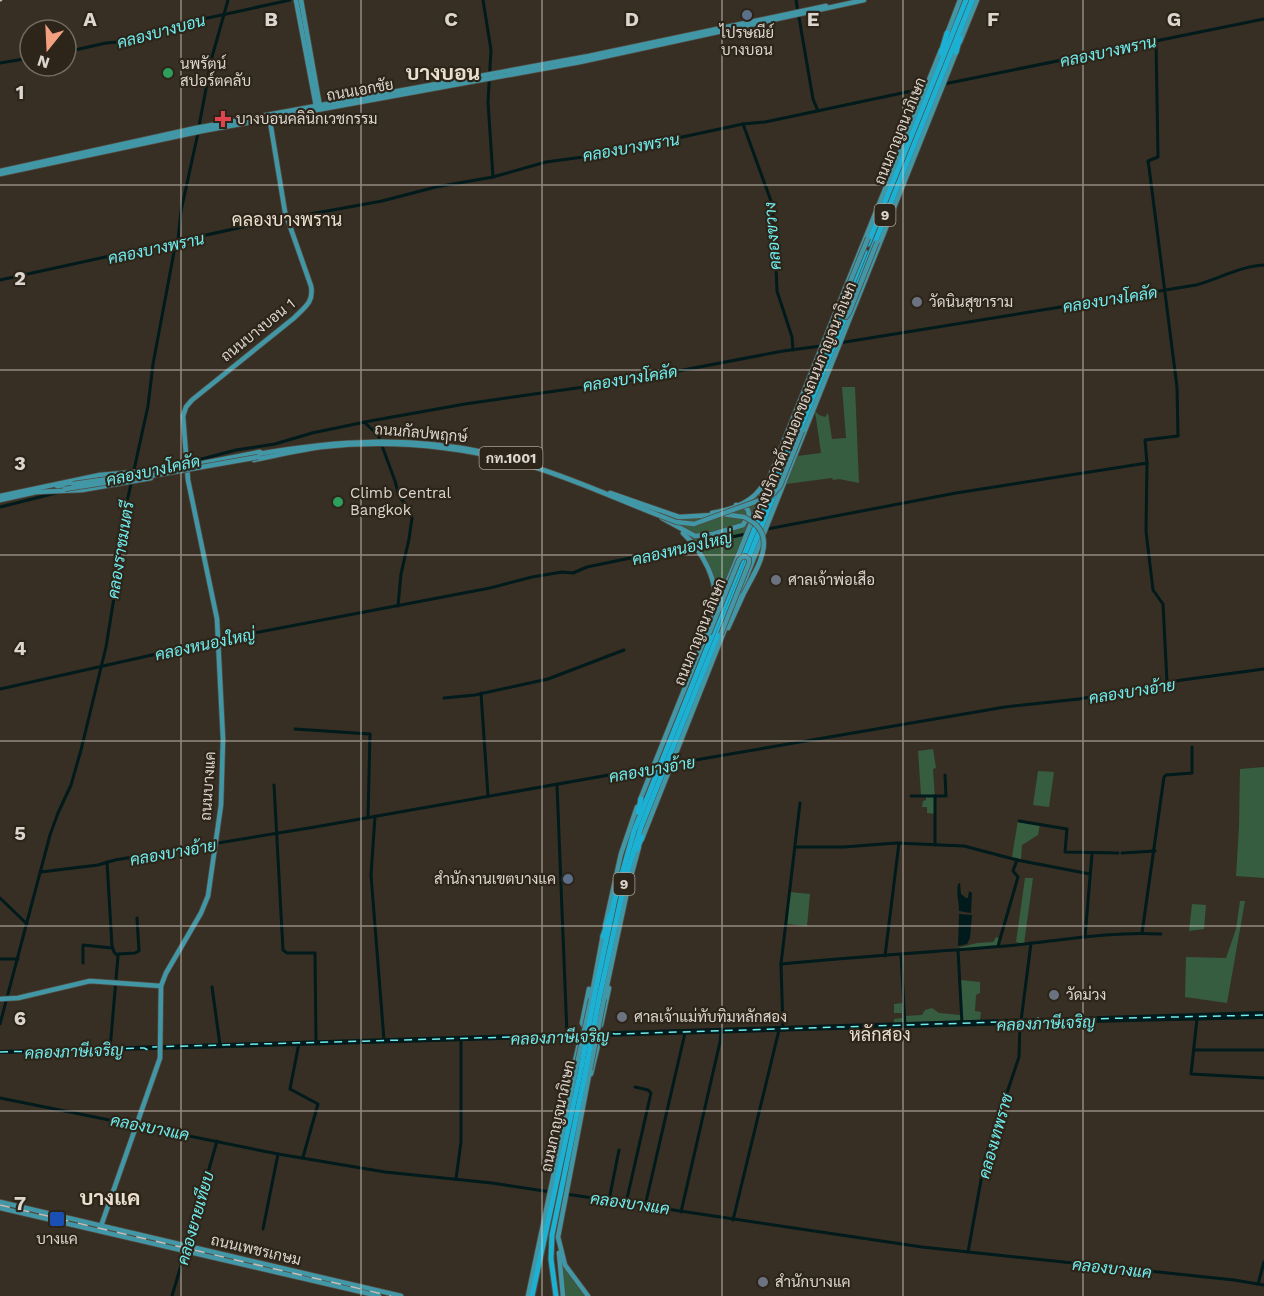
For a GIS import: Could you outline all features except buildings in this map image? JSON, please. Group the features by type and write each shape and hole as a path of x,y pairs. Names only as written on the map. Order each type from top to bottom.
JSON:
{"highway":[{"name":"ถนนกาญจนาภิเษก","path":"597,999 629,865 659,775 753,541 757,520 937,94 972,0"},
{"name":"ถนนกาญจนาภิเษก","path":"834,337 924,105 932,77 961,1"},
{"path":"956,52 969,8"},
{"path":"932,77 947,33"},
{"name":"ถนนกาญจนาภิเษก","path":"757,520 812,406 827,354"},
{"path":"779,452 800,416"},
{"name":"ถนนกาญจนาภิเษก","path":"559,1183 563,1152 583,1069 615,898 634,831 659,775"},
{"path":"634,831 641,799"},
{"path":"629,865 642,837"},
{"path":"603,936 615,898"},
{"name":"ถนนกาญจนาภิเษก","path":"530,1296 579,1107 583,1069"},
{"path":"577,1133 579,1107"},
{"path":"563,1152 567,1113"},
{"name":"ถนนกาญจนาภิเษก","path":"555,1202 551,1244 552,1274 556,1296"}],"main road":[{"name":"ถนนเอกชัย","path":"798,13 852,0"},
{"name":"ถนนเอกชัย","path":"0,172 199,129 610,56 750,23 863,0"},
{"path":"944,76 977,0"},
{"path":"299,1 318,108"},
{"path":"947,33 961,1"},
{"path":"757,520 754,510 763,485 780,443 827,354 875,214 921,98 932,77"},
{"name":"ทางบริการด้านนอกของถนนกาญจนาภิเษก","path":"834,337 890,216 937,94"},
{"name":"ถนนบางบอน 1","path":"187,466 182,422 189,403 276,332 311,300 311,285 286,218 270,116"},
{"path":"875,214 868,238 839,309 842,316 846,317 849,313 877,242 890,216"},
{"path":"638,507 680,524 694,524 768,497 778,489 812,406"},
{"path":"659,775 641,799 621,854 582,1023 585,1026 601,1025 628,887 659,775 709,628 753,541 757,520 789,427"},
{"name":"ถนนกัลปพฤกษ์","path":"0,498 93,476 127,472 147,473 335,442 380,442 442,445 518,460 547,468 677,516"},
{"name":"ถนนกัลปพฤกษ์","path":"380,442 441,448 510,461 563,477 638,507"},
{"name":"ถนนกัลปพฤกษ์","path":"51,486 159,473 296,449"},
{"name":"ถนนกัลปพฤกษ์","path":"0,498 162,474 258,455"},
{"name":"ถนนกัลปพฤกษ์","path":"36,492 125,482 187,466"},
{"name":"ถนนบางแค","path":"101,1226 160,1058 160,986 207,901 220,805 223,751 219,637 187,466"},
{"path":"677,516 716,513 755,496 763,485"},
{"path":"736,505 747,507 749,513 757,520"},
{"path":"638,507 691,534 708,535 741,527 757,520"},
{"path":"677,516 730,514 744,516 753,522 762,533 763,554 722,634"},
{"path":"675,525 695,546 714,587 715,604 709,628"},
{"name":"ทางบริการด้านนอกของถนนกาญจนาภิเษก","path":"722,634 753,541"},
{"path":"666,757 710,665 749,563 749,559 745,556 739,560 697,659"},
{"path":"597,999 616,947"},
{"path":"580,1118 583,1069 597,999 600,950"},
{"path":"4,999 84,982 160,986"},
{"path":"530,1296 559,1183 567,1102 579,1044 594,1041 598,1045 577,1133 559,1183"},
{"path":"565,1123 583,1069"},
{"name":"ถนนเพชรเกษม","path":"0,1202 186,1249"},
{"path":"555,1202 563,1296"},
{"name":"ถนนเพชรเกษม","path":"0,1208 401,1296"},
{"path":"101,1226 106,1232"},
{"path":"558,1241 565,1264 588,1296"},
{"name":"ถนนเพชรเกษม","path":"256,1265 379,1296"}],"green space":[{"path":"842,387 855,387 859,483 832,478 786,484 797,456 821,453 815,411 825,417 828,413 832,439 846,438"},
{"path":"758,494 717,604 714,582 691,538 659,514 687,518 710,515"},
{"path":"933,749 936,768 933,769 936,814 927,813 927,807 922,807 926,795 921,795 918,751"},
{"path":"1264,767 1264,878 1236,876 1240,769"},
{"path":"1038,771 1054,772 1049,807 1033,805"},
{"path":"1018,820 1040,824 1038,835 1022,845 1021,859 1012,857"},
{"path":"1025,878 1033,878 1024,944 1016,942"},
{"path":"790,892 810,894 807,926 787,924"},
{"path":"1240,901 1245,901 1227,1003 1185,997 1186,957 1226,958 1236,929"},
{"path":"1192,904 1206,905 1204,929 1189,931"},
{"path":"996,937 1001,939 998,947 953,949 993,942"},
{"path":"961,980 980,982 980,993 976,995 975,1011 981,1012 980,1020 894,1023 894,1019 902,1018 902,1013 894,1013 894,1004 903,1003 904,1016 922,1015 925,1010 932,1008 939,1013 960,1015"},
{"path":"561,1261 574,1282 587,1296 564,1296"}],"water":[{"path":"960,883 961,894 968,898 969,891 972,893 971,913 959,911 957,891"},
{"path":"959,914 972,915 970,938 967,944 958,946"},
{"name":"คลองภาษีเจริญ","path":"1264,1011 1264,1019 0,1054 0,1050"}],"waterway":[{"name":"คลองราชมนตรี","path":"199,126 212,57 228,0"},
{"name":"คลองบางบอน","path":"78,49 129,41 171,26 290,0"},
{"path":"483,0 491,50 488,102 493,177"},
{"path":"796,0 813,99 818,111"},
{"name":"คลองบางพราน","path":"944,84 1264,19"},
{"path":"1147,463 1145,440 1178,436 1177,387 1148,161 1158,157 1156,41"},
{"name":"คลองบางบอน","path":"0,63 18,60"},
{"name":"คลองบางพราน","path":"0,280 261,223 382,201 436,187 493,177 546,162 598,155 926,88"},
{"name":"คลองขวาง","path":"743,124 771,201 777,291 792,337 793,350"},
{"name":"คลองราชมนตรี","path":"0,1024 50,835 71,785 81,750 106,647 118,573 118,543 148,406 153,364 178,240 181,211 198,133"},
{"name":"คลองบางโคลัด","path":"839,343 1196,285 1238,270 1264,265"},
{"name":"คลองบางโคลัด","path":"171,467 236,450 275,444 312,433 370,421 465,404 626,381 821,346"},
{"path":"364,422 378,435 399,496 409,509 412,518 401,574 398,606"},
{"name":"คลองหนองใหญ่","path":"752,532 956,493 1147,463 1146,531 1153,590 1163,604 1167,682"},
{"name":"คลองบางโคลัด","path":"0,507 56,493"},
{"name":"คลองหนองใหญ่","path":"0,689 228,638 490,588 532,577 562,572 573,573 587,567 746,534"},
{"path":"444,698 475,695 548,679 624,650"},
{"name":"คลองบางอ้าย","path":"672,764 1005,707 1079,699 1182,680 1264,669"},
{"path":"481,693 488,796"},
{"path":"295,729 370,734 368,818"},
{"path":"1142,933 1164,777 1192,773 1192,747"},
{"name":"คลองบางอ้าย","path":"41,872 98,865 115,860 660,766"},
{"path":"911,796 946,796 945,775"},
{"path":"274,785 283,950 287,953 315,953 316,1042"},
{"name":"คลองภาษีเจริญ","path":"557,785 567,1035"},
{"path":"935,796 935,845"},
{"path":"783,1030 781,964 800,803"},
{"path":"375,816 371,875 384,1040"},
{"path":"1019,821 1067,829 1065,852 1118,853"},
{"path":"795,847 844,847 896,843 964,846 1017,860 1090,874"},
{"path":"885,956 899,843"},
{"path":"1122,853 1155,851"},
{"path":"1085,937 1092,854"},
{"path":"998,946 1018,877 1013,871 1017,860"},
{"name":"คลองภาษีเจริญ","path":"107,862 112,946 118,956 110,1049"},
{"name":"คลองบางอ้าย","path":"0,898 27,924"},
{"path":"118,954 139,951 137,918"},
{"path":"781,964 1006,946 1103,935 1161,934"},
{"name":"คลองภาษีเจริญ","path":"1021,1021 1031,943"},
{"path":"83,963 83,945 112,948"},
{"path":"958,950 962,1023"},
{"path":"901,955 905,1025"},
{"path":"0,959 18,959"},
{"path":"212,987 220,1045"},
{"path":"1197,1019 1191,1074 1264,1078"},
{"name":"คลองเทพราช","path":"968,1252 985,1158 1019,1057 1020,1021"},
{"path":"733,1220 779,1030"},
{"path":"681,1212 721,1032"},
{"path":"645,1206 685,1033"},
{"path":"456,1179 461,1142 461,1039"},
{"path":"299,1043 290,1089 318,1104 303,1157"},
{"path":"1194,1050 1264,1050"},
{"path":"626,1203 651,1093 635,1087"},
{"name":"คลองบางแค","path":"0,1098 278,1154 385,1172 492,1183 551,1192"},
{"name":"คลองยายเทียบ","path":"187,1246 217,1141"},
{"path":"609,1200 619,1150"},
{"path":"263,1229 278,1154"},
{"name":"คลองบางแค","path":"566,1194 922,1247 1264,1285"},
{"name":"คลองยายเทียบ","path":"172,1296 185,1252"},
{"path":"1258,1284 1264,1262"}],"ferry route":[{"path":"599,1035 1034,1021 1038,1018 1041,1020 1264,1015"},
{"path":"0,1052 144,1048 148,1050 151,1047 583,1035"}],"railway":[{"path":"0,1205 391,1296"}],"place":[{"name":"ไปรษณีย์ บางบอน","path":"747,15"},
{"name":"นพรัตน์ สปอร์ตคลับ","path":"168,73"},
{"name":"บางบอนคลินิกเวชกรรม","path":"223,119"},
{"name":"วัดนินสุขาราม","path":"917,302"},
{"name":"Climb Central Bangkok","path":"338,502"},
{"name":"ศาลเจ้าพ่อเสือ","path":"776,580"},
{"name":"สำนักงานเขตบางแค","path":"568,879"},
{"name":"วัดม่วง","path":"1054,995"},
{"name":"ศาลเจ้าแม่ทับทิมหลักสอง","path":"622,1017"},
{"name":"บางแค","path":"57,1219"},
{"name":"สำนักบางแค","path":"763,1282"}],"district":[{"name":"บางบอน","path":"443,73"},
{"name":"คลองบางพราน","path":"287,220"},
{"name":"หลักสอง","path":"880,1035"},
{"name":"บางแค","path":"110,1198"}]}
